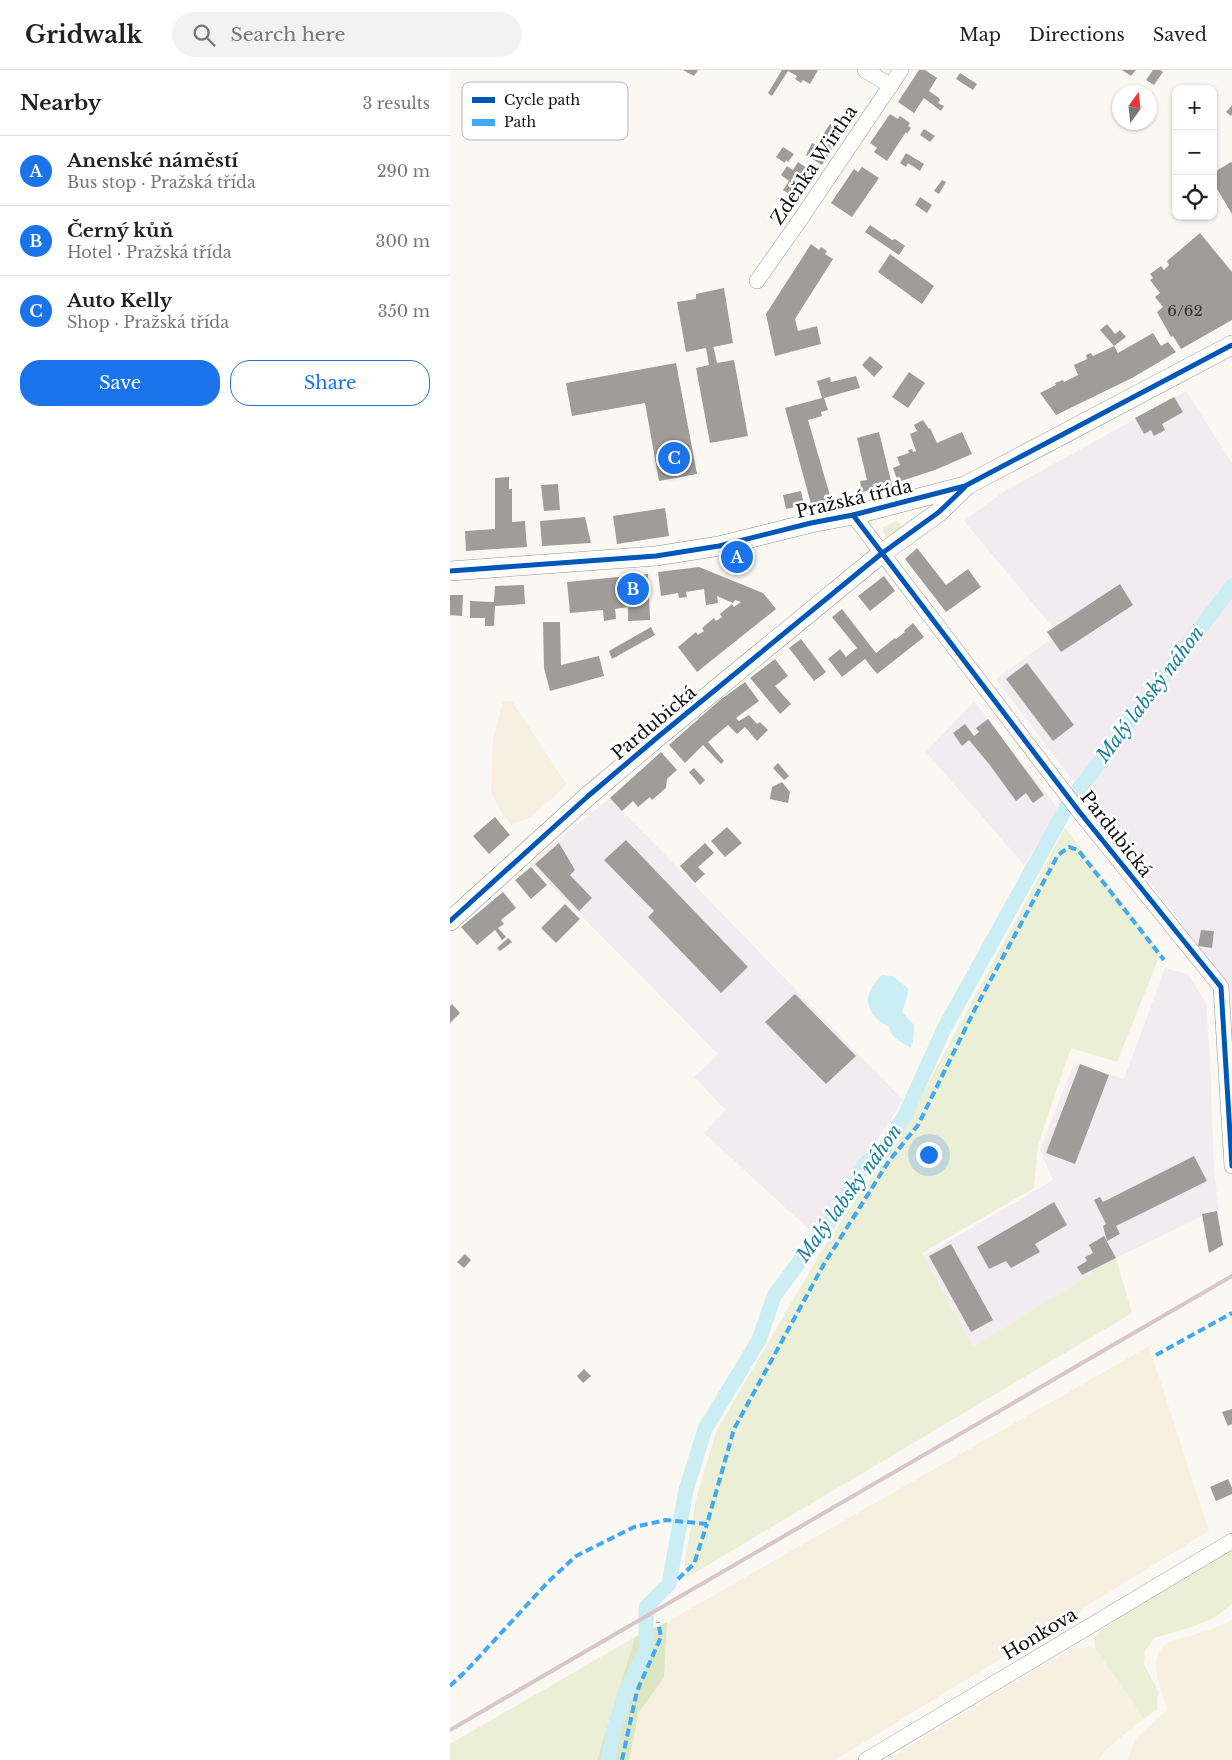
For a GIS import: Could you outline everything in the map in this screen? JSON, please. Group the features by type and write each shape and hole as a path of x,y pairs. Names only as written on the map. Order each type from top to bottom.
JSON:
{"street":[{"path":"864,70 891,86"},
{"name":"Zdeňka Wirtha","path":"757,281 901,70"},
{"name":"Pražská třída","path":"450,571 656,556 719,546 811,523 853,515 966,486 1232,345"},
{"name":"Pardubická","path":"450,921 587,797 881,554 939,512 966,486"},
{"name":"Pardubická","path":"853,515 1078,810 1221,987 1232,1166"},
{"name":"Honkova","path":"866,1760 1232,1541"}],"shaded area":[{"path":"1186,391 1232,463 1232,1016 1230,988 996,679 1058,634 964,521 1003,492"},
{"path":"512,701 567,785 531,817 512,825 503,815 491,793 493,738 503,702"},
{"path":"974,701 1059,810 1024,865 926,752"},
{"path":"610,798 903,1100 855,1175 814,1234 704,1133 726,1110 694,1077 718,1054 529,863"},
{"path":"1165,968 1188,974 1206,1003 1214,1170 1219,1211 1203,1216 1116,1258 973,1347 924,1257 925,1255 1053,1180 1040,1150 1074,1063 1124,1079"},
{"path":"1149,1346 1209,1531 835,1760 629,1760 639,1712 664,1678 667,1622"},
{"path":"1232,1620 1232,1760 1127,1760 1135,1739 1167,1710 1157,1677 1156,1662 1159,1651 1168,1642 1207,1631"},
{"path":"1076,1646 1095,1648 1144,1719 1106,1749 1099,1760 887,1760 1010,1685"}],"green space":[{"path":"896,521 900,523 902,529 887,538 883,527"},
{"path":"1065,828 1161,952 1117,1062 1071,1048 1038,1145 1034,1188 922,1253 973,1347 1116,1258 1132,1313 686,1578 685,1561 696,1499 716,1432 821,1252 908,1121"},
{"path":"1232,1550 1232,1604 1214,1618 1192,1627 1154,1638 1145,1651 1144,1664 1158,1691 1157,1709 1144,1719 1095,1648 1094,1638 1103,1629 1131,1610"},
{"path":"667,1622 664,1678 639,1712 629,1760 597,1760 635,1637"},
{"path":"635,1637 597,1760 450,1760 450,1744"}],"water":[{"path":"882,975 892,976 908,988 902,1012 914,1025 911,1048 896,1038 891,1033 889,1027 879,1021 870,1009 868,997 870,991"}],"building":[{"path":"683,70 698,70 694,76"},
{"path":"782,70 818,70 810,84 803,80 801,83 795,79 797,76 788,71 772,96 768,93"},
{"path":"919,70 925,70 937,78 929,91 939,98 938,103 944,106 941,111 924,98 914,113 898,102"},
{"path":"1122,70 1136,70 1131,76"},
{"path":"1153,70 1163,72 1154,85 1146,80"},
{"path":"960,73 977,84 973,90 956,79"},
{"path":"1232,105 1232,114 1231,116 1226,112"},
{"path":"890,114 898,119 900,116 910,123 908,126 911,128 907,134 906,132 887,161 874,152 877,148 870,143"},
{"path":"830,124 842,133 822,165 806,155 812,143 816,145"},
{"path":"924,129 935,136 930,142 920,135"},
{"path":"783,147 794,154 785,163 776,157"},
{"path":"906,153 924,164 920,171 908,163 906,167 900,163"},
{"path":"798,162 816,174 805,189 801,186 794,197 783,190 789,181 781,175 787,166 793,170"},
{"path":"1232,163 1232,214 1217,189 1217,171"},
{"path":"862,167 879,178 852,217 831,203 854,169 858,172"},
{"path":"942,180 946,182 939,194 934,191"},
{"path":"920,197 932,205 927,213 915,205"},
{"path":"870,225 892,240 895,239 905,246 899,255 865,232"},
{"path":"1200,233 1232,272 1232,320 1181,349 1173,336 1171,337 1157,312 1163,307 1155,297 1160,293 1150,280 1153,278 1150,274 1161,266 1164,270 1169,265 1167,261"},
{"path":"811,244 819,250 821,247 827,251 825,254 833,259 795,319 798,331 817,326 821,344 775,356 766,314"},
{"path":"890,254 934,286 922,304 878,272"},
{"path":"724,288 733,343 713,347 717,363 734,360 748,436 710,443 696,368 709,365 706,348 686,352 677,302 696,299 696,294"},
{"path":"1107,324 1115,334 1120,330 1126,337 1114,346 1100,330"},
{"path":"1153,333 1161,346 1168,342 1176,352 1132,378 1056,415 1040,393 1056,385 1055,383 1063,380 1064,382 1078,375 1074,365 1087,359 1086,355 1091,353 1093,356 1114,346 1118,353"},
{"path":"870,356 883,367 874,377 862,365"},
{"path":"676,363 697,474 659,481 645,403 572,416 566,383"},
{"path":"909,372 925,383 908,408 892,397"},
{"path":"856,376 860,388 824,398 828,410 821,412 822,416 808,420 831,499 811,504 785,408 822,398 817,381 830,377 831,382"},
{"path":"1174,397 1183,412 1162,424 1165,430 1154,436 1151,430 1144,434 1135,418"},
{"path":"923,420 930,428 937,443 962,432 972,454 935,470 898,482 893,468 900,465 897,457 909,453 908,450 916,451 910,434 917,431 914,425"},
{"path":"879,432 892,485 862,492 860,481 867,480 857,438"},
{"path":"509,477 509,489 512,489 512,522 525,521 527,547 466,551 465,531 495,529 495,478"},
{"path":"558,484 560,510 544,511 541,485"},
{"path":"801,491 804,505 786,509 783,495"},
{"path":"665,508 669,536 617,544 613,516"},
{"path":"585,517 591,543 542,546 540,521"},
{"path":"917,548 946,585 968,569 981,587 946,612 905,559"},
{"path":"699,567 763,593 776,609 697,672 678,647 696,632 698,635 704,631 702,628 714,618 716,621 722,617 720,614 732,604 734,607 741,602 735,600 733,603 717,596 718,603 706,605 704,589 686,592 687,597 679,598 678,593 661,596 658,572"},
{"path":"648,574 650,620 628,621 628,607 615,609 616,619 604,621 603,610 570,613 567,582"},
{"path":"884,576 895,591 870,611 858,596"},
{"path":"1120,584 1133,605 1061,652 1047,632"},
{"path":"524,585 525,604 495,606 494,626 485,626 485,618 470,618 470,601 494,602 495,586"},
{"path":"450,595 463,595 462,616 450,615"},
{"path":"842,609 876,653 905,632 913,623 924,637 877,674 865,659 842,677 828,659 840,649 846,657 857,648 832,617"},
{"path":"543,622 560,622 561,665 599,656 604,676 550,691 544,668"},
{"path":"651,627 655,635 612,659 609,651"},
{"path":"801,639 826,672 814,681 789,648"},
{"path":"775,659 788,676 775,686 791,704 780,714 750,678"},
{"path":"1027,663 1074,725 1053,741 1006,679"},
{"path":"745,682 759,701 736,718 739,721 749,715 757,724 760,722 768,730 757,741 745,727 737,734 728,725 708,742 724,761 721,764 703,745 685,763 669,745 720,700"},
{"path":"988,719 1044,795 1033,803 1026,793 1016,801 969,740 962,746 953,733 965,724 974,736 979,732 976,728"},
{"path":"661,752 677,770 667,779 666,788 652,800 650,797 638,807 633,801 622,811 610,798"},
{"path":"778,763 789,776 784,780 773,768"},
{"path":"694,768 705,780 700,785 689,772"},
{"path":"782,782 790,792 788,803 770,799 772,787"},
{"path":"495,817 510,835 489,854 473,836"},
{"path":"727,827 742,843 725,857 711,841"},
{"path":"626,840 748,967 721,993 648,917 654,911 604,860"},
{"path":"559,843 575,870 570,875 592,898 579,911 535,864"},
{"path":"705,843 714,853 698,867 705,874 695,883 680,866"},
{"path":"531,867 547,885 531,899 515,880"},
{"path":"503,892 516,908 501,920 504,924 498,928 506,937 502,940 495,930 477,945 461,927"},
{"path":"565,904 580,919 556,943 541,928"},
{"path":"1201,930 1214,931 1212,948 1198,946"},
{"path":"508,938 512,942 500,951 497,948"},
{"path":"795,994 856,1056 826,1084 765,1022"},
{"path":"452,1004 460,1013 450,1023 450,1006"},
{"path":"1080,1064 1109,1075 1075,1164 1046,1153"},
{"path":"1194,1156 1207,1181 1116,1226 1120,1234 1107,1241 1103,1226 1106,1224 1094,1200 1100,1197 1103,1202"},
{"path":"1054,1202 1067,1225 1035,1244 1040,1252 1011,1268 1006,1261 989,1269 977,1247"},
{"path":"1217,1211 1223,1245 1209,1253 1202,1214"},
{"path":"1104,1236 1116,1258 1082,1275 1077,1267 1087,1261 1085,1257 1093,1253 1089,1245"},
{"path":"951,1244 993,1320 971,1332 929,1256"},
{"path":"465,1254 471,1260 464,1268 457,1262"},
{"path":"584,1369 591,1376 583,1383 577,1376"},
{"path":"1232,1409 1232,1424 1228,1426 1222,1412"},
{"path":"1228,1479 1232,1488 1232,1494 1216,1501 1210,1487"}],"waterway":[{"name":"Malý labský náhon","path":"608,1760 614,1730 626,1692 646,1650 646,1607 669,1584 686,1490 705,1429 759,1340 774,1296 842,1205 865,1164 884,1149 905,1115 944,1029 1070,801 1232,586"}],"railway":[{"path":"450,1730 1232,1276"}],"marked path":[{"path":"450,1686 548,1582 576,1556 634,1527 666,1520 707,1524 734,1429 824,1264 889,1161 918,1125 975,1009 1058,855 1069,847 1078,850 1164,960"},
{"path":"1156,1355 1232,1313"},
{"path":"678,1579 694,1564 707,1524"},
{"path":"622,1760 637,1691 661,1637 658,1622"}],"cycle path":[{"path":"450,571 656,556 719,546 811,523 853,515 965,486 1232,345"},
{"path":"450,921 587,797 659,736 881,554 939,512 964,488"},
{"path":"853,515 1078,810 1221,987 1232,1166"}],"place":[{"name":"Auto Kelly","path":"674,458"},
{"name":"Anenské náměstí","path":"737,557"},
{"name":"Černý kůň","path":"633,589"}]}
